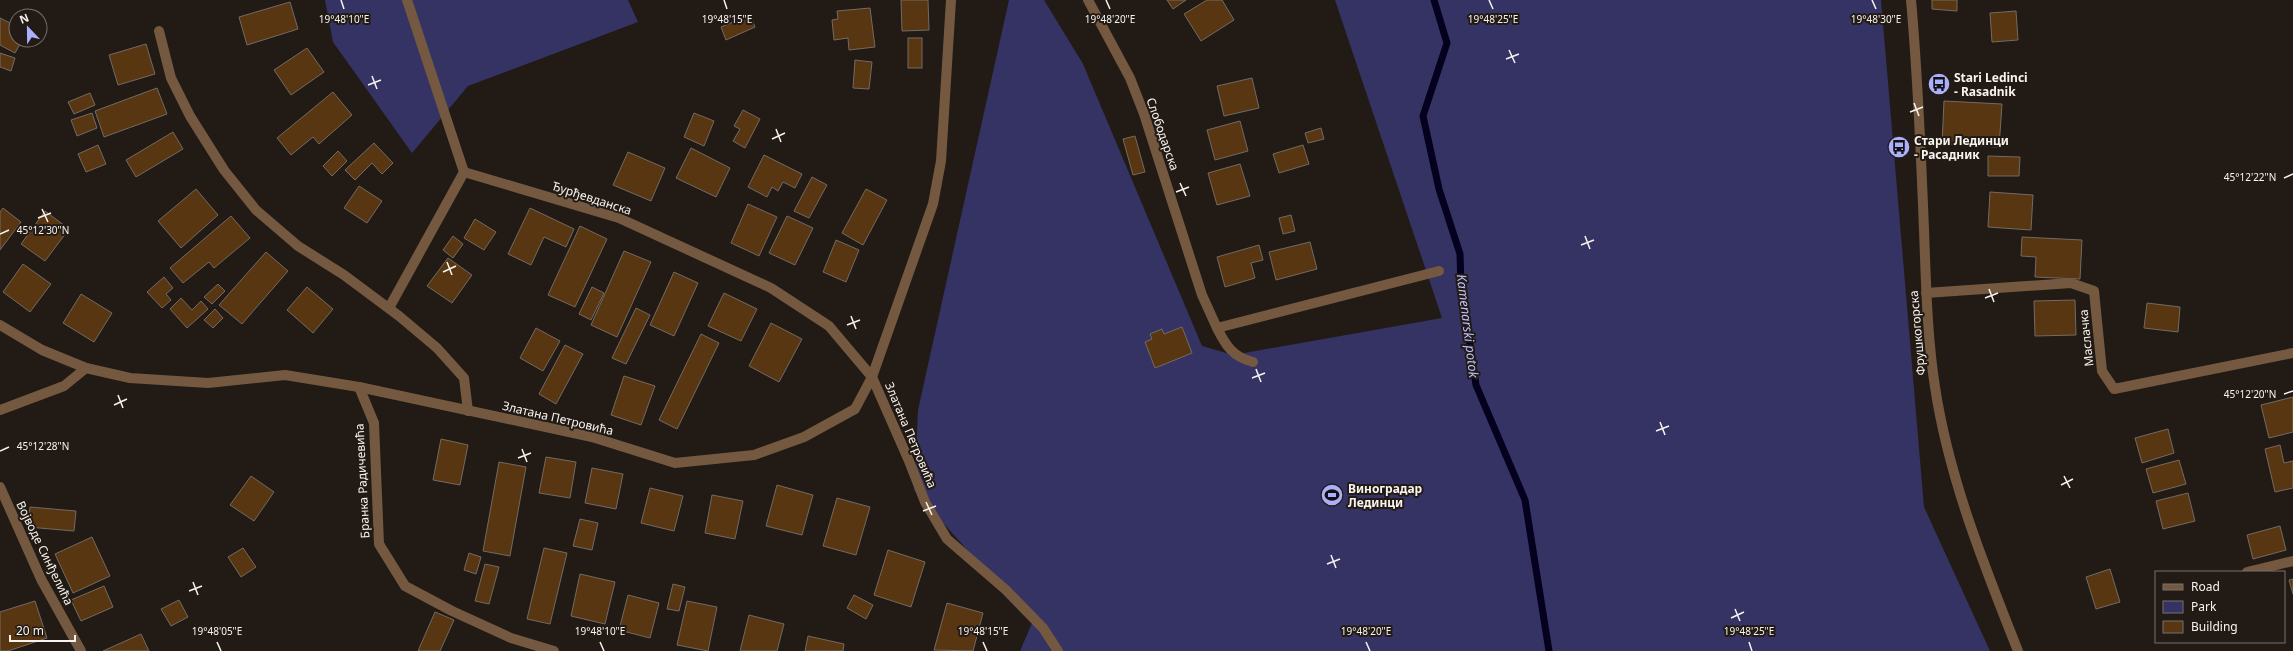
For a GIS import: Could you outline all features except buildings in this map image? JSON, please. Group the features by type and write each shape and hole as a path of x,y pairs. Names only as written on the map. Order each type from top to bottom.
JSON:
{"street":[{"path":"388,308 464,172 407,0"},
{"path":"872,377 933,204 941,161 951,0"},
{"name":"Слободарска","path":"1088,0 1130,78 1144,114 1202,294 1217,328 1224,342 1240,359 1253,362"},
{"name":"Фрушкогорска","path":"1910,0 1917,70 1926,293 1934,385 1950,458 1966,516 2018,651"},
{"path":"159,30 171,78 190,116 224,170 256,210 298,246 344,275 388,308 437,348 464,378 468,411"},
{"name":"Ђурђевданска","path":"464,172 619,218 771,288 829,326 872,377"},
{"path":"1217,328 1439,271"},
{"name":"Маслачка","path":"1926,293 2071,283 2094,291 2102,371 2114,389 2293,353"},
{"path":"0,325 42,350 86,368 130,378 208,383 284,375 359,387"},
{"path":"0,410 64,386 86,368"},
{"name":"Златана Петровића","path":"359,387 592,437 675,464 754,455 804,438 855,409 872,377"},
{"name":"Златана Петровића","path":"872,377 909,461 925,502 947,539 1006,590 1043,628 1058,651"},
{"name":"Бранка Радичевића","path":"359,387 374,423 379,544 405,586 452,611 511,638 554,651"},
{"name":"Војводе Синђелића","path":"0,487 41,579 81,651"},
{"path":"2251,571 2293,561"}],"green space":[{"path":"325,0 628,0 638,22 468,86 412,153 333,42"},
{"path":"1009,0 1044,0 1083,64 1202,346 1233,355 1442,318 1335,0 1881,0 1924,507 1990,651 1020,651 1032,623 914,490 918,410"}],"waterway":[{"name":"Kamenarski potok","path":"1434,0 1447,43 1423,116 1439,189 1460,254 1461,286 1476,385 1525,500 1549,651"}],"place":[{"name":"Stari Ledinci - Rasadnik","path":"1939,84"},
{"name":"Стари Лединци - Расадник","path":"1899,147"},
{"name":"Виноградар Лединци","path":"1332,495"}]}
